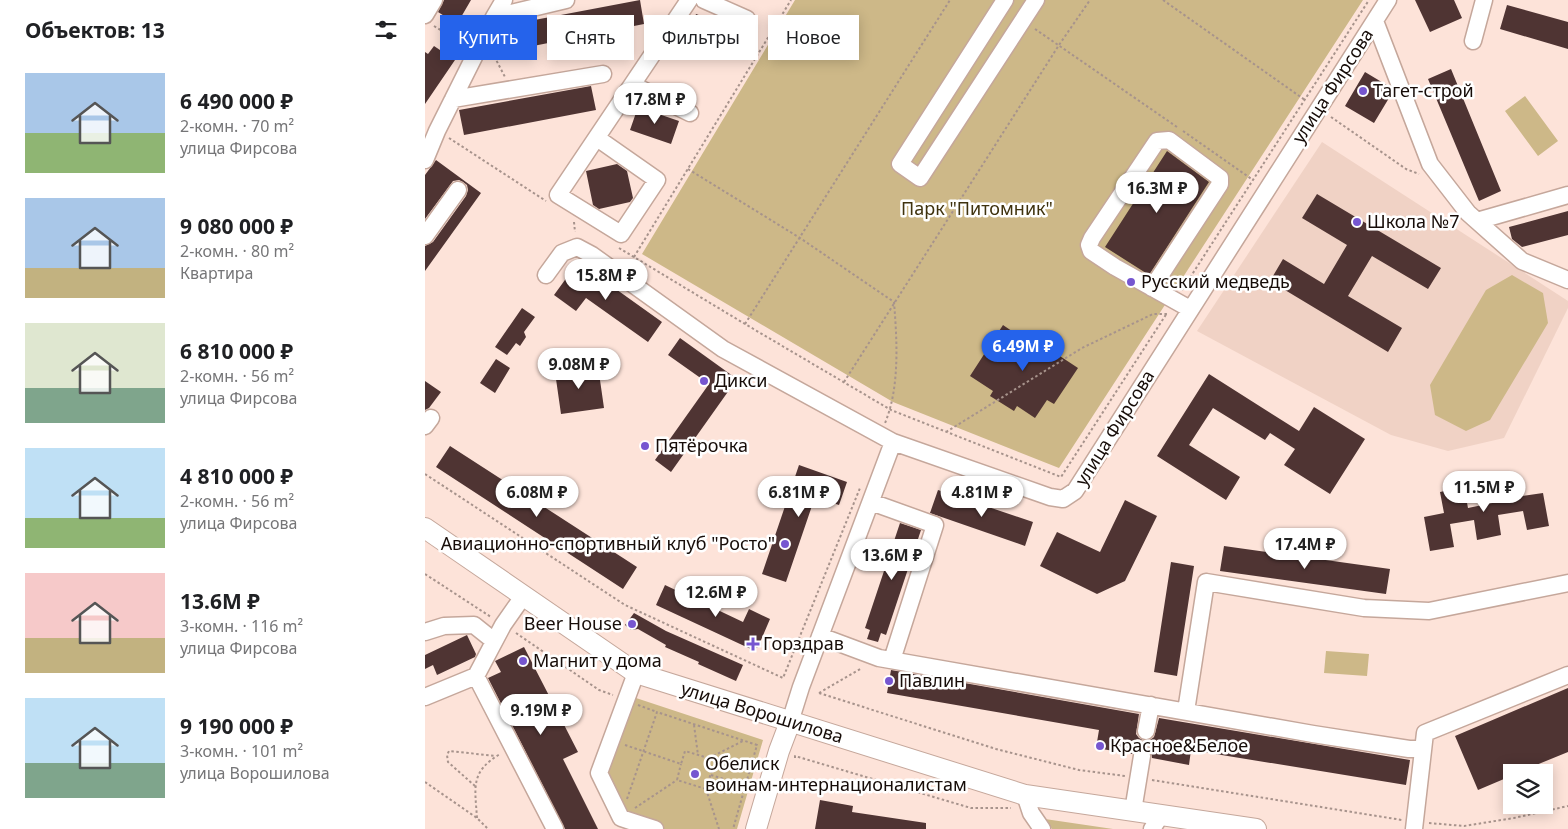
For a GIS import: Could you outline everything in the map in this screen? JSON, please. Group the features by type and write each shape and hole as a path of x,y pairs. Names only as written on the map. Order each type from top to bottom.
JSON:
{"main road":[{"name":"улица Ворошилова","path":"425,528 636,673 790,722 1028,804 1133,811 1157,824 1256,829"},
{"path":"756,829 779,751 790,722"}],"street":[{"path":"428,19 434,0"},
{"path":"495,15 505,0"},
{"path":"502,15 566,0"},
{"path":"597,138 657,180 621,234 558,194 689,0"},
{"path":"704,0 736,15"},
{"path":"1023,20 1003,3 900,164 920,178 1037,0"},
{"name":"улица Фирсова","path":"546,275 562,253 577,247 723,349 887,439 1049,497 1063,499 1075,492 1388,0"},
{"path":"1473,41 1484,0"},
{"path":"1375,22 1430,164 1468,213 1522,261 1568,280"},
{"path":"425,160 437,130 472,60"},
{"path":"453,99 603,74"},
{"path":"633,85 690,113"},
{"path":"947,91 968,104"},
{"path":"1152,288 1220,184 1220,178 1169,140 1163,139 1157,141 1089,245 1091,251 1152,288 1171,307 1190,309"},
{"path":"425,236 458,190"},
{"path":"1477,221 1568,195"},
{"path":"790,722 820,636 871,502 887,439"},
{"path":"871,502 935,525 886,659"},
{"path":"1186,711 1206,582 1364,608 1429,611 1568,583"},
{"path":"425,698 476,676 503,624 524,595"},
{"path":"425,632 444,626 474,625 494,641"},
{"path":"820,636 886,659 1332,737 1409,749 1423,749"},
{"path":"636,673 599,773 619,823 655,829"},
{"path":"1415,825 1425,733 1568,675"},
{"path":"476,676 555,829"},
{"path":"1146,731 1151,705"},
{"path":"1133,811 1142,756"},
{"path":"1028,804 1042,829"}],"path":[{"path":"633,257 791,0"},
{"path":"745,324 950,0"},
{"path":"844,382 1059,45 1090,0"},
{"path":"1163,0 1305,100"},
{"path":"619,248 891,410 1061,477 1369,0"},
{"path":"428,19 440,27"},
{"path":"1023,20 1253,180"},
{"path":"496,60 511,89"},
{"path":"1319,108 1406,169 1423,176"},
{"path":"437,130 550,203"},
{"path":"688,169 800,238 894,302"},
{"path":"574,219 581,224"},
{"path":"887,439 898,345 894,302"},
{"path":"947,432 1082,348 1171,307"},
{"path":"425,474 625,605 783,678 863,480"},
{"path":"425,574 503,624 599,690 694,725 757,745 733,829"},
{"path":"886,659 819,693 996,749 1079,770 1138,778 1415,825 1464,826 1514,818 1568,806"},
{"path":"619,823 657,712"},
{"path":"694,725 698,755"},
{"path":"611,740 681,764"},
{"path":"709,758 743,740"},
{"path":"477,818 475,786 481,769 496,756 513,746"},
{"path":"475,786 448,762 447,755 449,751 496,756"},
{"path":"619,823 677,780 685,751 715,760 707,789 719,829"},
{"path":"795,756 971,808 1011,808 1028,804"},
{"path":"711,775 745,786"},
{"path":"677,780 707,789"},
{"path":"425,782 477,818 488,829"}],"shaded area":[{"name":"Школа №7","path":"1322,142 1568,301 1568,308 1504,438 1448,451 1391,435 1197,331"}],"green space":[{"name":"Парк \"Питомник\"","path":"795,0 1363,0 1059,468 893,402 642,254 768,45 768,60 859,60 859,15 786,15"},
{"path":"1525,96 1558,141 1538,156 1505,111"},
{"path":"1512,275 1543,293 1548,323 1490,420 1466,431 1435,415 1430,385 1486,290"},
{"path":"1326,651 1369,654 1367,676 1324,673"},
{"path":"633,697 763,740 737,829 655,829 621,818 604,775"},
{"path":"1045,819 1113,829 1052,829"}],"building":[{"path":"444,0 471,0 462,15 443,15 438,12"},
{"path":"640,0 644,24 634,26 634,15 561,15"},
{"path":"1415,0 1454,0 1462,18 1430,32"},
{"path":"1507,5 1568,22 1568,49 1500,29"},
{"path":"547,18 547,43 537,45 537,20"},
{"path":"434,46 440,50 440,60 455,60 425,104 425,52 428,54"},
{"path":"1451,69 1501,191 1479,201 1428,79"},
{"path":"1365,72 1390,87 1392,93 1374,123 1345,106"},
{"path":"591,86 596,110 464,135 459,110"},
{"path":"638,107 679,121 671,144 630,130"},
{"path":"1167,151 1209,182 1149,275 1105,247"},
{"path":"436,160 481,193 425,271 425,246 433,242 466,196 468,190 467,185 463,182 459,180 453,181 425,219 425,175"},
{"path":"617,164 627,171 633,198 630,202 599,209 593,205 586,171"},
{"path":"1317,194 1441,268 1428,289 1372,256 1348,296 1402,328 1388,352 1270,281 1283,259 1324,284 1347,245 1302,218"},
{"path":"1568,211 1568,235 1522,247 1512,239 1509,227"},
{"path":"578,262 662,322 648,342 586,298 576,311 554,295"},
{"path":"522,308 535,317 524,332 526,337 520,346 516,343 507,355 495,347"},
{"path":"1003,325 1025,340 1028,335 1078,368 1054,404 1047,400 1035,418 1017,406 1014,411 990,396 993,391 970,376"},
{"path":"680,338 737,379 671,472 655,460 709,384 668,355"},
{"path":"496,359 510,368 495,393 480,383"},
{"path":"598,366 604,408 561,414 555,372"},
{"path":"1209,374 1299,431 1314,407 1365,439 1330,494 1284,465 1295,449 1270,433 1265,440 1213,408 1189,445 1240,477 1226,500 1157,456"},
{"path":"425,381 441,392 429,408 425,410"},
{"path":"450,446 637,567 623,589 436,467"},
{"name":"Авиационно-спортивный клуб \"Росто\"","path":"799,465 847,482 839,505 815,497 786,582 762,574"},
{"path":"1519,477 1522,496 1543,493 1549,526 1527,530 1523,511 1498,515 1501,535 1477,540 1474,520 1450,524 1454,547 1430,551 1424,517 1444,513 1440,492 1464,487 1468,508 1497,502 1494,482"},
{"path":"938,490 1033,522 1025,546 930,513"},
{"path":"1125,500 1157,516 1125,581 1097,594 1040,566 1057,532 1100,552"},
{"path":"900,523 921,530 886,635 881,633 878,642 867,639 870,630 865,628"},
{"path":"1224,546 1390,569 1386,594 1220,571"},
{"path":"1171,562 1194,566 1177,676 1154,672"},
{"path":"665,585 743,622 749,609 770,619 758,647 753,650 656,605"},
{"path":"634,613 666,631 743,665 736,681 665,647 666,645 638,629 631,630 625,625"},
{"path":"467,635 476,654 475,657 437,675 433,665 425,669 425,655"},
{"path":"524,647 578,752 563,759 598,829 565,829 488,678 501,672 495,661"},
{"path":"891,670 1139,714 1136,734 1145,741 1154,737 1159,718 1410,760 1406,785 1191,750 1189,765 1152,758 1151,752 1144,746 1138,747 1132,754 1096,748 1099,730 887,693"},
{"path":"1568,688 1568,752 1539,764 1503,764 1503,779 1478,790 1455,736"},
{"path":"820,800 853,806 852,812 926,823 926,829 815,829"}],"tunnel":[{"path":"1142,756 1146,731"}],"place":[{"name":"Тагет-строй","path":"1363,91"},
{"name":"Школа №7","path":"1357,222"},
{"name":"Русский медведь","path":"1131,282"},
{"name":"Дикси","path":"704,381"},
{"name":"Пятёрочка","path":"645,446"},
{"name":"Авиационно-спортивный клуб \"Росто\"","path":"785,544"},
{"name":"Beer House","path":"632,624"},
{"name":"Горздрав","path":"753,644"},
{"name":"Магнит у дома","path":"523,661"},
{"name":"Павлин","path":"889,681"},
{"name":"Красное&Белое","path":"1100,746"},
{"name":"Обелиск воинам-интернационалистам","path":"695,774"}]}
